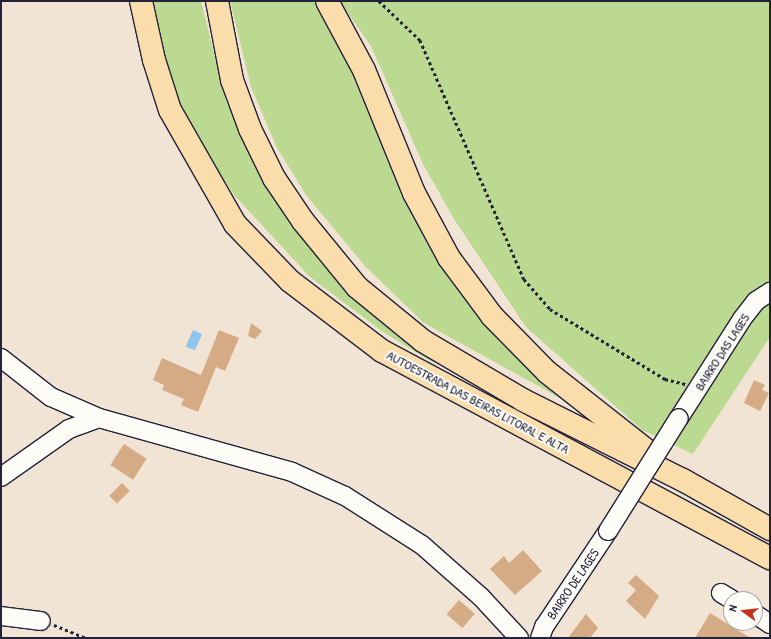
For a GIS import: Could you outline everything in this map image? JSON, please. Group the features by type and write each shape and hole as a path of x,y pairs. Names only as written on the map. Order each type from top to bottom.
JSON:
{"highway":[{"name":"AUTOESTRADA DAS BEIRAS LITORAL E ALTA","path":"141,1 154,60 170,110 235,224 290,281 382,351 770,558"},
{"name":"AUTOESTRADA DAS BEIRAS LITORAL E ALTA","path":"217,1 232,80 253,136 274,178 303,221 357,287 423,341 523,400 683,480 770,529"},
{"path":"327,1 364,70 414,193 450,258 492,316 547,372 683,480"}],"street":[{"name":"BAIRRO DAS LAGES","path":"608,531 742,319 756,301 770,292"},
{"path":"1,358 51,397 100,418 285,470 345,496 422,545 481,597 519,638"},
{"path":"1,477 69,429 100,418"},
{"name":"BAIRRO DE LAGES","path":"540,638 544,627 608,531"},
{"path":"1,616 41,621"}],"path":[{"path":"379,1 420,40 524,279 550,309 665,379 699,387"},
{"path":"41,621 87,638"}],"green space":[{"path":"149,1 201,1 226,101 265,178 328,268 437,365 383,332 310,277 234,195 181,112 159,48"},
{"path":"230,1 317,1 355,68 423,230 446,274 483,317 578,408 424,323 365,266 306,195 277,148 251,87"},
{"path":"339,1 770,1 770,337 693,454 642,430 526,327 454,219 423,164 371,46"}],"water":[{"path":"193,330 202,334 195,351 186,346"}],"building":[{"path":"251,323 262,331 255,339 248,336"},
{"path":"219,330 239,338 225,371 216,367 198,412 181,405 184,399 162,390 164,385 153,380 162,358 201,375"},
{"path":"754,380 765,385 762,390 769,393 760,411 744,403"},
{"path":"124,444 147,459 133,480 110,465"},
{"path":"122,483 130,491 117,504 109,496"},
{"path":"523,550 542,571 515,595 490,569 504,556 509,563"},
{"path":"636,575 659,596 645,619 626,601 636,590 628,583"},
{"path":"459,600 475,614 462,628 447,614"},
{"path":"710,613 723,621 723,631 739,631 751,638 695,638"},
{"path":"586,614 598,628 590,638 568,638"}]}
